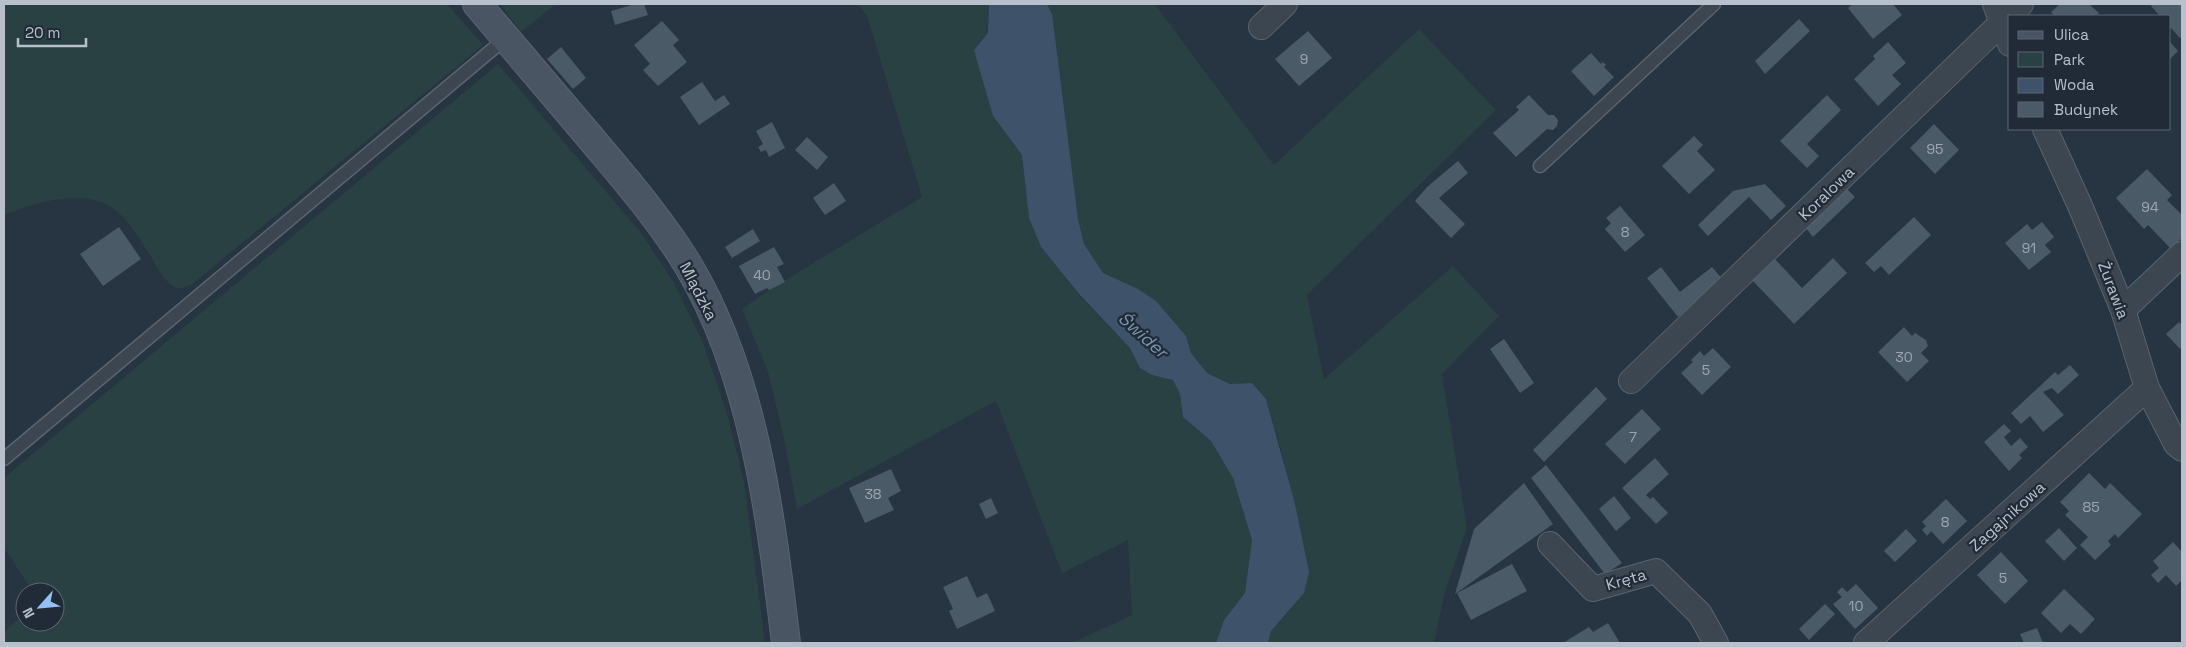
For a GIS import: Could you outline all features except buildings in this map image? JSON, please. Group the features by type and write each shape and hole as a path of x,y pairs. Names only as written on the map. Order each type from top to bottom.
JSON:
{"street":[{"name":"Mlądzka","path":"477,4 637,193 688,266 725,342 750,426 771,522 786,643"},
{"path":"1260,27 1285,4"},
{"name":"Koralowa","path":"2010,15 2021,4"},
{"name":"Koralowa","path":"1631,382 2002,23"},
{"name":"Żurawia","path":"2045,130 2081,208 2123,310 2147,388 2176,444 2182,449"},
{"path":"2123,310 2182,254"},
{"name":"Zagajnikowa","path":"1866,643 2147,388"},
{"name":"Kręta","path":"1550,544 1593,589 1656,571 1700,614 1716,643"}],"lane":[{"path":"1540,166 1714,4"},
{"path":"4,459 506,38"}],"green space":[{"path":"4,4 447,4 483,45 191,285 179,289 169,283 162,275 122,216 106,204 77,198 62,199 31,205 4,215"},
{"path":"500,4 556,4 521,32"},
{"path":"858,4 989,4 988,33 993,116 1022,155 1029,218 1041,247 1079,295 1130,348 1140,368 1152,375 1173,379 1180,394 1183,417 1211,441 1233,478 1252,540 1245,593 1224,620 1216,643 1072,643 1132,615 1128,540 1062,573 996,401 797,509 784,439 768,372 742,309 769,290 922,197 867,16"},
{"path":"1047,4 1155,4 1274,165 1419,29 1496,110 1307,295 1324,379 1453,266 1499,316 1442,374 1467,528 1445,592 1434,643 1268,643 1271,631 1304,593 1283,457 1266,399 1252,383 1230,384 1207,373 1191,353 1186,336 1138,289 1103,274 1084,244 1078,219 1052,14"},
{"path":"498,64 641,233 673,281 702,340 728,416 744,482 765,643 4,643 4,632 15,622 15,632 65,632 65,582 26,582 4,548 4,478"}],"water":[{"name":"Świder","path":"989,4 1047,4 1052,14 1078,219 1084,244 1103,273 1138,289 1156,301 1186,336 1191,353 1207,373 1230,384 1252,383 1266,399 1295,504 1309,572 1304,593 1271,631 1268,643 1216,643 1224,620 1245,593 1252,540 1233,478 1211,441 1183,417 1180,394 1173,380 1152,375 1140,368 1130,348 1079,294 1041,247 1029,218 1022,155 993,116 974,50 988,33"}]}
